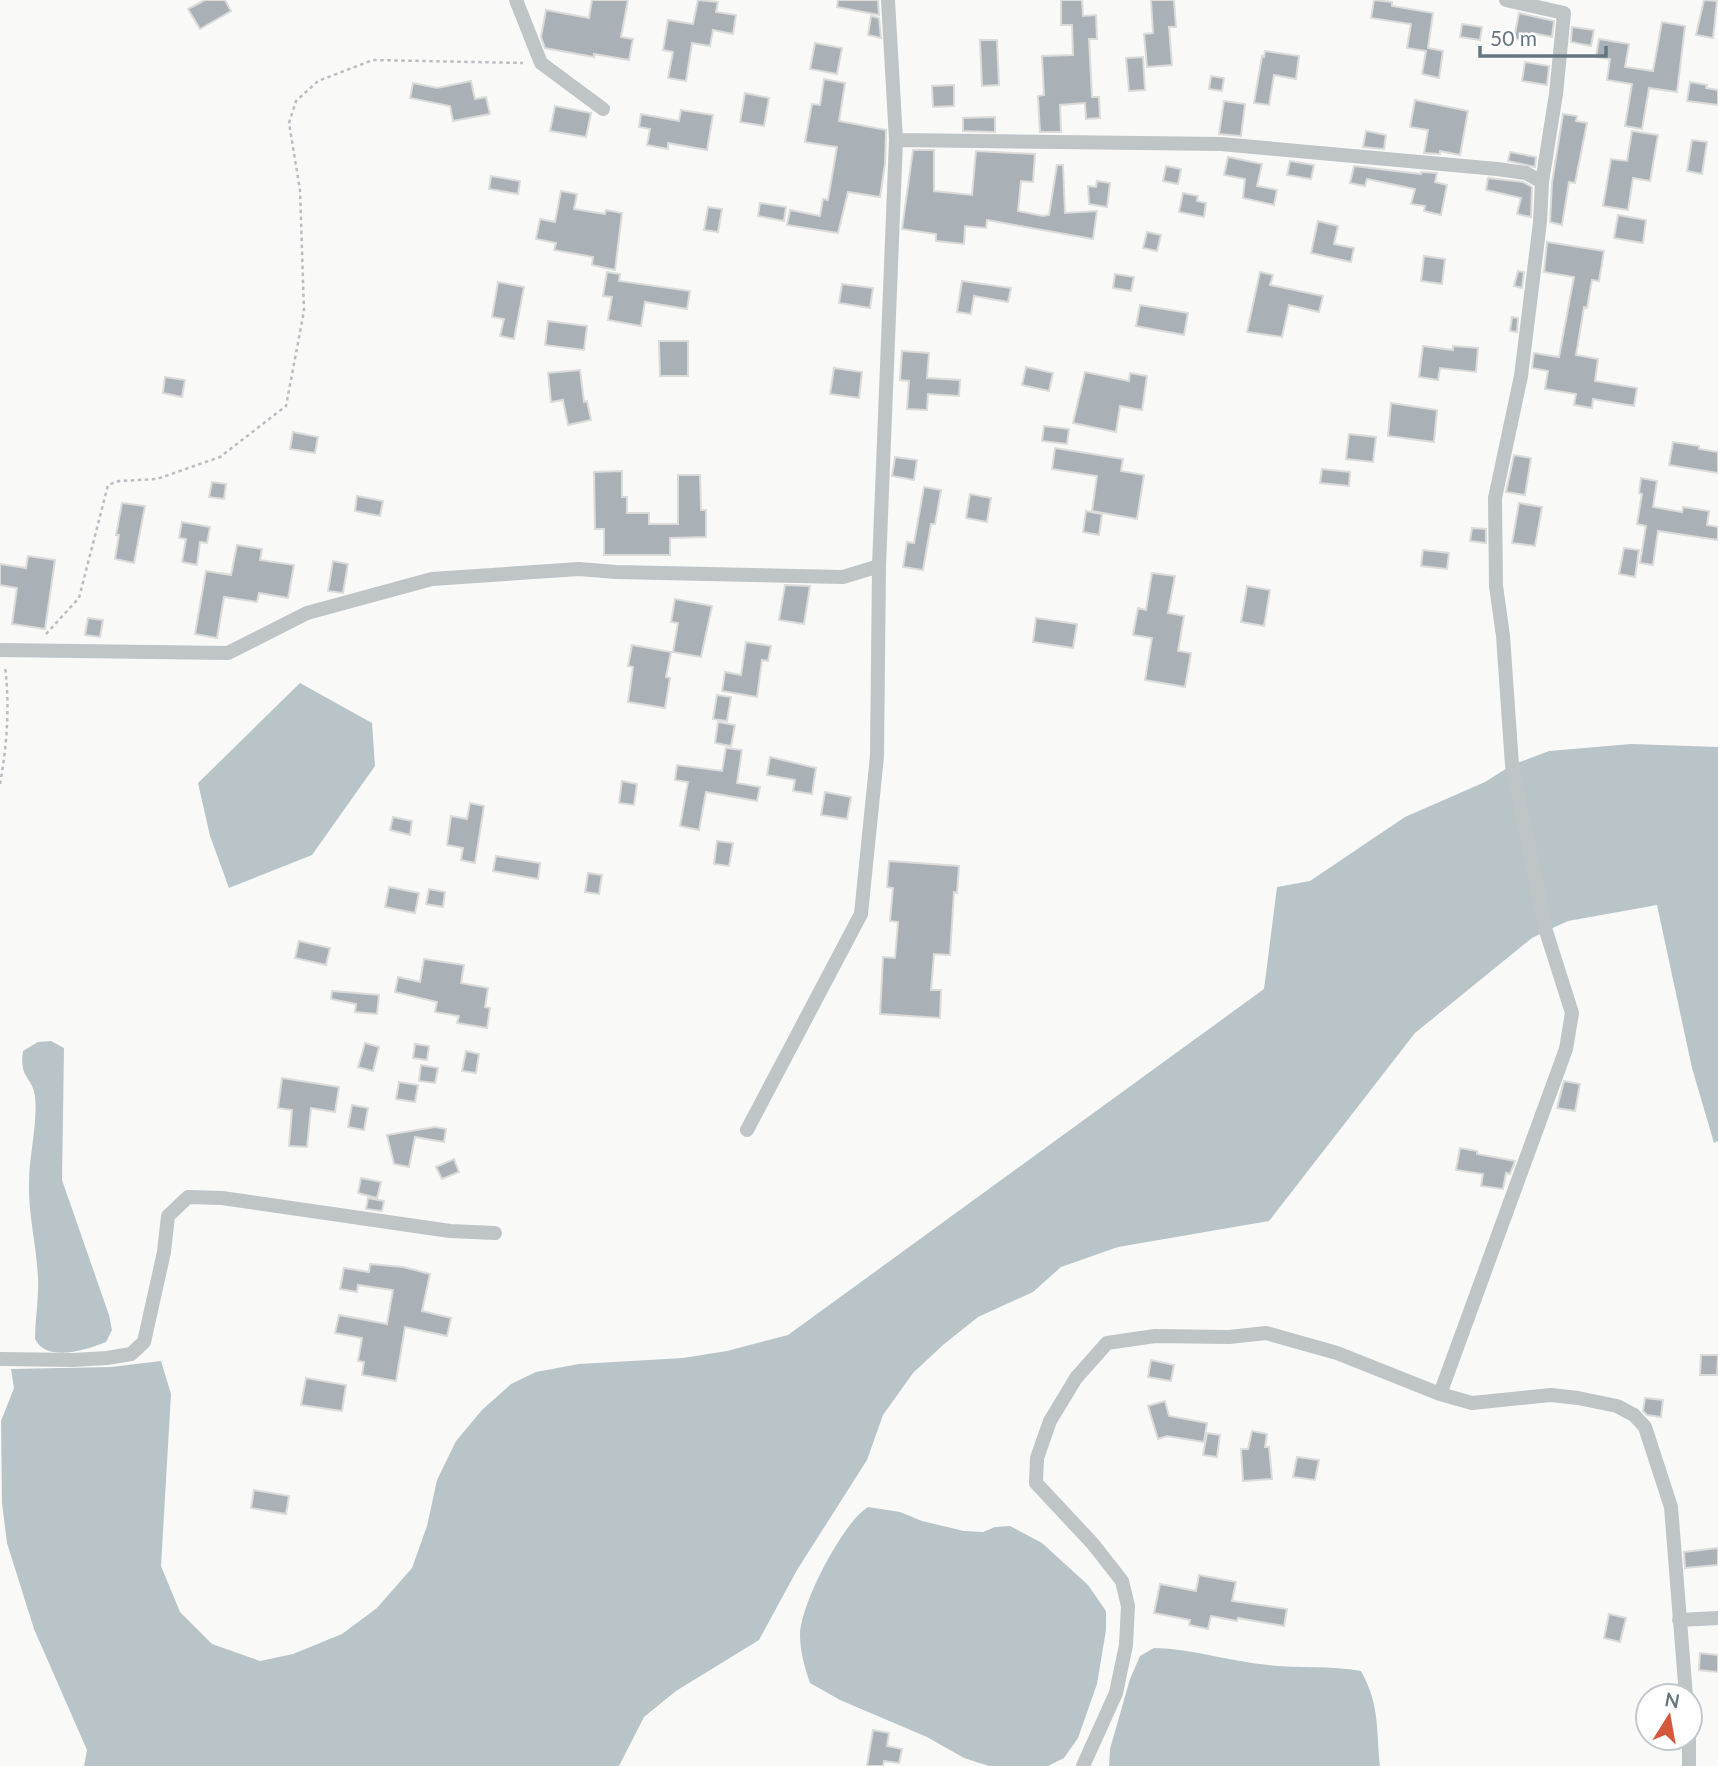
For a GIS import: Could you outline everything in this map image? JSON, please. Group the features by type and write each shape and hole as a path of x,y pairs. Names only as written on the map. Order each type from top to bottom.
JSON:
{"street":[{"path":"516,0 541,63 603,109"},
{"path":"747,1130 861,914 877,756 879,566 896,140 888,0"},
{"path":"1440,1394 1566,1049 1572,1013 1535,882 1513,765 1503,636 1496,586 1495,498 1521,376 1540,222 1542,182 1556,93 1563,13 1506,0"},
{"path":"896,140 1221,144 1497,169 1526,173 1542,182"},
{"path":"1,650 228,653 307,613 432,579 579,569 843,577 879,566"},
{"path":"0,1359 73,1360 131,1354 144,1342 164,1252 168,1216 188,1197 222,1198 450,1231 495,1233"},
{"path":"1083,1766 1116,1693 1126,1645 1128,1606 1122,1581 1093,1544 1036,1483 1037,1458 1050,1421 1076,1378 1107,1343 1155,1336 1229,1337 1266,1333 1337,1353 1440,1394 1472,1403 1551,1395 1617,1406 1634,1415 1644,1427 1671,1507 1685,1682"},
{"path":"1679,1620 1718,1618"}],"path":[{"path":"42,638 79,598 108,485 119,481 157,478 220,457 286,406 304,311 300,190 289,123 296,101 318,81 373,60 541,63"},
{"path":"0,784 6,753 9,697 1,650"}],"shaded area":[{"path":"300,683 372,723 375,766 312,855 229,888 210,836 198,783"},
{"path":"1631,744 1718,747 1718,1141 1714,1143 1692,1068 1657,905 1568,921 1532,938 1415,1033 1269,1221 1118,1247 1061,1267 1033,1292 978,1317 943,1345 913,1373 883,1415 867,1460 797,1570 759,1640 676,1691 644,1717 619,1766 84,1766 87,1750 34,1629 7,1543 2,1503 1,1421 14,1388 11,1369 111,1367 161,1361 171,1394 161,1566 180,1612 212,1644 260,1661 293,1654 342,1634 377,1608 412,1568 427,1526 437,1480 456,1441 482,1410 511,1384 536,1372 579,1364 683,1358 727,1351 788,1335 1264,989 1277,887 1310,881 1405,817 1485,782 1512,765 1549,751"},
{"path":"51,1041 64,1048 62,1180 112,1330 106,1342 57,1353 48,1351 35,1339 38,1279 29,1182 36,1106 22,1060 23,1051 38,1042"},
{"path":"868,1507 900,1512 922,1521 964,1531 983,1532 995,1527 1010,1526 1042,1543 1088,1585 1106,1611 1106,1630 1097,1684 1078,1738 1064,1758 1048,1766 989,1766 964,1758 927,1737 840,1700 810,1683 800,1641 807,1604 835,1546"},
{"path":"1154,1648 1268,1665 1361,1671 1374,1706 1380,1766 1109,1766 1110,1749 1130,1679 1140,1656"}],"building":[{"path":"205,0 225,0 231,11 200,29 188,9"},
{"path":"592,0 628,0 621,37 633,39 629,60 545,48 541,37 546,10 589,18"},
{"path":"698,0 718,2 716,12 736,15 733,34 713,30 710,46 692,43 686,81 668,78 673,52 663,50 668,20 693,24"},
{"path":"838,0 878,0 879,15 837,7"},
{"path":"1061,0 1082,0 1083,16 1096,15 1097,39 1089,39 1092,97 1099,97 1100,118 1086,119 1085,103 1060,105 1061,132 1040,132 1038,96 1044,95 1042,56 1073,55 1072,25 1061,25"},
{"path":"1151,0 1174,0 1176,27 1169,27 1172,65 1147,67 1144,34 1153,33"},
{"path":"1374,0 1433,13 1428,48 1443,51 1439,78 1422,74 1426,51 1407,48 1411,24 1371,18"},
{"path":"1704,0 1717,1 1713,38 1696,35"},
{"path":"1519,13 1554,21 1552,37 1532,33 1530,41 1514,39"},
{"path":"871,16 879,18 881,38 868,35"},
{"path":"1662,22 1685,26 1677,92 1649,88 1642,129 1625,126 1632,84 1607,80 1610,59 1596,57 1599,39 1629,44 1625,67 1653,71"},
{"path":"1462,24 1482,27 1480,40 1460,37"},
{"path":"1572,27 1594,30 1591,46 1571,42"},
{"path":"980,40 997,40 999,85 982,86"},
{"path":"815,43 842,48 837,74 810,69"},
{"path":"1265,51 1299,56 1296,79 1274,75 1269,105 1254,103"},
{"path":"1143,57 1145,90 1129,91 1126,58"},
{"path":"1525,62 1549,66 1547,85 1522,81"},
{"path":"1211,76 1224,78 1222,91 1209,89"},
{"path":"824,79 845,83 839,121 886,130 880,197 848,192 838,233 787,225 790,210 820,216 823,199 828,200 837,147 805,142 812,104 820,105"},
{"path":"471,81 475,99 486,97 490,114 453,121 450,106 410,98 413,83 437,88"},
{"path":"1690,82 1718,90 1718,105 1687,101"},
{"path":"954,85 954,106 933,107 932,86"},
{"path":"745,93 769,98 764,126 740,122"},
{"path":"1415,100 1468,111 1460,155 1440,151 1440,154 1424,153 1428,130 1410,127"},
{"path":"1224,101 1245,104 1241,136 1219,134"},
{"path":"555,106 591,113 586,137 550,131"},
{"path":"681,110 713,115 707,150 668,143 668,149 647,145 650,129 639,127 641,114 679,121"},
{"path":"1563,114 1577,116 1576,121 1587,123 1575,183 1569,182 1562,225 1550,222 1552,183"},
{"path":"995,117 995,132 963,131 963,118"},
{"path":"1366,131 1386,135 1384,149 1363,147"},
{"path":"1632,131 1658,135 1650,181 1633,178 1628,210 1603,206 1611,159 1627,161"},
{"path":"1692,140 1707,142 1702,174 1687,171"},
{"path":"913,150 934,150 934,191 972,195 976,151 1035,154 1033,182 1021,181 1018,211 1043,216 1049,215 1057,165 1063,165 1065,213 1097,211 1093,239 987,220 986,228 965,226 964,244 936,241 936,234 902,229"},
{"path":"1510,152 1536,157 1535,167 1508,161"},
{"path":"1228,157 1262,164 1257,186 1277,190 1274,205 1243,198 1245,179 1224,175"},
{"path":"1290,161 1314,165 1311,179 1287,175"},
{"path":"1166,166 1181,169 1178,184 1163,181"},
{"path":"1354,166 1421,174 1437,173 1435,182 1447,185 1441,215 1424,211 1425,206 1411,204 1415,189 1367,179 1365,186 1350,183"},
{"path":"491,176 520,181 518,194 489,189"},
{"path":"1488,178 1523,182 1532,187 1531,217 1517,214 1521,198 1486,190"},
{"path":"1097,181 1110,183 1107,207 1089,204 1088,186 1096,187"},
{"path":"561,191 577,194 574,209 605,214 606,210 622,213 615,270 592,265 593,257 554,250 556,243 536,239 540,219 555,222"},
{"path":"1183,193 1198,196 1197,201 1206,203 1204,217 1179,212"},
{"path":"760,203 786,207 784,221 758,216"},
{"path":"708,207 722,209 718,232 704,230"},
{"path":"1618,215 1646,220 1643,243 1614,238"},
{"path":"1318,221 1338,226 1334,244 1354,248 1351,262 1311,253"},
{"path":"1147,232 1161,235 1157,251 1143,248"},
{"path":"1547,242 1604,251 1599,281 1592,280 1587,308 1584,307 1576,355 1598,359 1595,381 1637,388 1634,406 1593,399 1592,408 1574,405 1576,394 1545,389 1548,371 1532,368 1534,353 1559,357 1574,277 1544,272"},
{"path":"1424,256 1445,259 1442,284 1421,281"},
{"path":"1518,271 1524,272 1522,288 1514,286"},
{"path":"607,272 620,274 619,281 690,291 687,309 645,302 641,326 608,320 612,297 603,296"},
{"path":"1260,272 1273,275 1270,285 1323,296 1319,312 1289,305 1282,337 1247,332"},
{"path":"1115,274 1134,277 1131,291 1113,288"},
{"path":"962,281 1011,288 1008,302 974,296 971,314 957,312"},
{"path":"498,282 524,287 514,339 500,336 504,319 492,317"},
{"path":"842,284 873,288 870,308 839,303"},
{"path":"1140,305 1188,313 1184,335 1136,326"},
{"path":"1512,317 1518,318 1517,332 1510,331"},
{"path":"548,321 587,326 584,350 545,345"},
{"path":"659,341 688,341 688,376 660,376"},
{"path":"1423,346 1453,350 1453,346 1478,348 1476,372 1440,368 1438,380 1419,377"},
{"path":"902,351 929,353 927,378 960,380 959,396 928,394 927,410 907,409 909,381 900,380"},
{"path":"1026,367 1053,373 1049,391 1022,385"},
{"path":"834,368 862,372 859,398 830,394"},
{"path":"580,370 584,402 587,401 591,420 568,425 563,400 551,402 548,373"},
{"path":"1085,372 1129,381 1130,373 1147,376 1142,410 1120,406 1116,432 1073,423"},
{"path":"165,377 185,380 182,397 163,393"},
{"path":"1391,403 1437,410 1434,442 1388,436"},
{"path":"1044,426 1069,429 1067,444 1042,441"},
{"path":"293,432 318,437 315,453 290,449"},
{"path":"1349,434 1376,437 1373,462 1346,459"},
{"path":"1673,442 1718,452 1718,473 1669,465"},
{"path":"1055,448 1123,459 1121,471 1144,475 1137,519 1092,511 1097,476 1052,469"},
{"path":"1514,455 1531,458 1525,495 1506,492"},
{"path":"895,457 917,460 914,480 892,476"},
{"path":"1322,469 1350,472 1349,486 1320,483"},
{"path":"622,471 622,497 627,497 627,513 649,513 649,524 678,524 678,475 700,475 701,510 706,510 706,537 670,538 670,555 604,555 604,529 595,529 594,472"},
{"path":"1641,478 1657,481 1653,507 1682,512 1683,507 1709,511 1707,525 1718,527 1718,540 1658,531 1653,565 1640,563 1646,526 1637,524 1642,494 1639,493"},
{"path":"212,482 226,484 224,499 209,497"},
{"path":"924,487 941,490 935,524 931,524 923,570 903,567 907,542 914,543"},
{"path":"970,494 991,498 987,522 966,518"},
{"path":"357,496 383,501 380,516 355,511"},
{"path":"122,503 145,506 134,563 115,559"},
{"path":"1519,503 1542,507 1535,546 1512,543"},
{"path":"1086,511 1102,514 1099,535 1083,532"},
{"path":"182,522 210,527 207,543 200,542 197,565 182,562 186,539 179,538"},
{"path":"1472,528 1486,529 1486,543 1470,541"},
{"path":"237,545 262,549 260,560 294,565 288,598 259,593 257,602 224,597 217,638 195,634 206,571 231,575"},
{"path":"1624,548 1639,550 1635,577 1619,574"},
{"path":"1423,550 1449,553 1447,569 1421,566"},
{"path":"28,556 55,560 45,629 12,624 17,588 0,585 0,564 26,568"},
{"path":"333,561 348,564 343,593 328,591"},
{"path":"1152,573 1175,576 1168,613 1184,616 1178,651 1191,653 1185,687 1145,680 1152,638 1133,635 1138,608 1146,610"},
{"path":"785,585 810,586 804,624 779,620"},
{"path":"1247,586 1270,590 1264,626 1241,622"},
{"path":"675,599 712,606 701,657 673,652 678,623 671,622"},
{"path":"88,618 103,620 100,637 85,635"},
{"path":"1036,618 1077,624 1073,648 1033,642"},
{"path":"746,642 771,646 768,661 762,660 757,697 722,691 725,672 741,675"},
{"path":"632,645 671,652 666,677 670,678 665,708 628,702 633,667 628,666"},
{"path":"717,695 731,697 727,721 713,719"},
{"path":"718,722 735,725 731,746 715,743"},
{"path":"726,748 742,750 737,783 760,787 757,801 706,792 699,830 680,826 688,782 675,780 677,765 722,771"},
{"path":"770,757 816,768 812,794 793,791 795,780 767,775"},
{"path":"622,781 637,784 634,805 619,803"},
{"path":"825,792 851,797 847,819 821,815"},
{"path":"470,803 484,806 475,863 461,860 463,848 447,845 451,816 467,819"},
{"path":"393,817 412,821 410,835 390,830"},
{"path":"717,841 733,843 729,866 714,864"},
{"path":"496,856 540,863 538,879 493,871"},
{"path":"889,861 959,866 957,893 954,892 950,955 934,954 931,990 941,990 940,1018 880,1014 883,957 895,958 898,922 890,921 893,888 887,887"},
{"path":"588,873 602,875 599,894 585,892"},
{"path":"389,887 419,893 415,913 385,907"},
{"path":"429,889 445,892 443,907 426,904"},
{"path":"299,941 330,948 326,965 295,958"},
{"path":"424,959 464,965 461,983 488,988 485,1007 490,1008 487,1028 457,1023 459,1016 435,1012 437,1002 395,992 398,977 420,982"},
{"path":"332,991 379,995 377,1014 355,1012 356,1004 331,999"},
{"path":"365,1043 379,1047 373,1071 358,1067"},
{"path":"415,1044 429,1046 427,1060 413,1058"},
{"path":"466,1051 479,1054 476,1073 462,1071"},
{"path":"421,1065 438,1068 435,1083 419,1081"},
{"path":"282,1078 339,1087 335,1112 311,1108 307,1147 289,1146 292,1110 278,1108"},
{"path":"1564,1081 1580,1084 1575,1111 1557,1108"},
{"path":"399,1082 418,1085 415,1102 396,1099"},
{"path":"352,1105 368,1108 364,1130 348,1127"},
{"path":"435,1127 446,1129 444,1142 415,1137 409,1167 394,1164 387,1135"},
{"path":"1460,1148 1515,1161 1510,1174 1506,1173 1503,1189 1481,1186 1483,1174 1456,1170"},
{"path":"454,1159 459,1172 442,1179 436,1167"},
{"path":"361,1178 381,1182 377,1198 358,1193"},
{"path":"368,1198 384,1201 382,1211 366,1209"},
{"path":"370,1264 403,1267 430,1274 422,1311 451,1318 447,1336 405,1327 396,1381 362,1375 364,1362 358,1361 362,1338 335,1333 339,1315 387,1324 393,1290 358,1285 357,1292 340,1289 344,1268 369,1272"},
{"path":"1701,1355 1718,1355 1717,1375 1700,1375"},
{"path":"1151,1360 1174,1365 1171,1381 1148,1377"},
{"path":"306,1378 346,1385 342,1411 301,1405"},
{"path":"1645,1398 1663,1400 1661,1417 1647,1415 1643,1411"},
{"path":"1165,1401 1169,1416 1207,1423 1204,1442 1167,1436 1158,1439 1148,1406"},
{"path":"1252,1431 1267,1434 1265,1447 1269,1447 1272,1479 1243,1481 1241,1449 1248,1449"},
{"path":"1207,1433 1220,1435 1217,1457 1203,1455"},
{"path":"1297,1457 1319,1460 1315,1480 1293,1477"},
{"path":"254,1490 289,1496 286,1514 251,1508"},
{"path":"1718,1548 1718,1565 1685,1568 1684,1552"},
{"path":"1199,1575 1236,1582 1232,1601 1287,1609 1284,1626 1211,1616 1208,1629 1189,1625 1190,1620 1154,1613 1160,1584 1196,1591"},
{"path":"1609,1614 1626,1618 1620,1642 1604,1638"},
{"path":"1700,1653 1718,1655 1718,1672 1699,1670"},
{"path":"873,1730 889,1733 887,1746 902,1749 899,1763 884,1761 883,1766 867,1766"}]}
